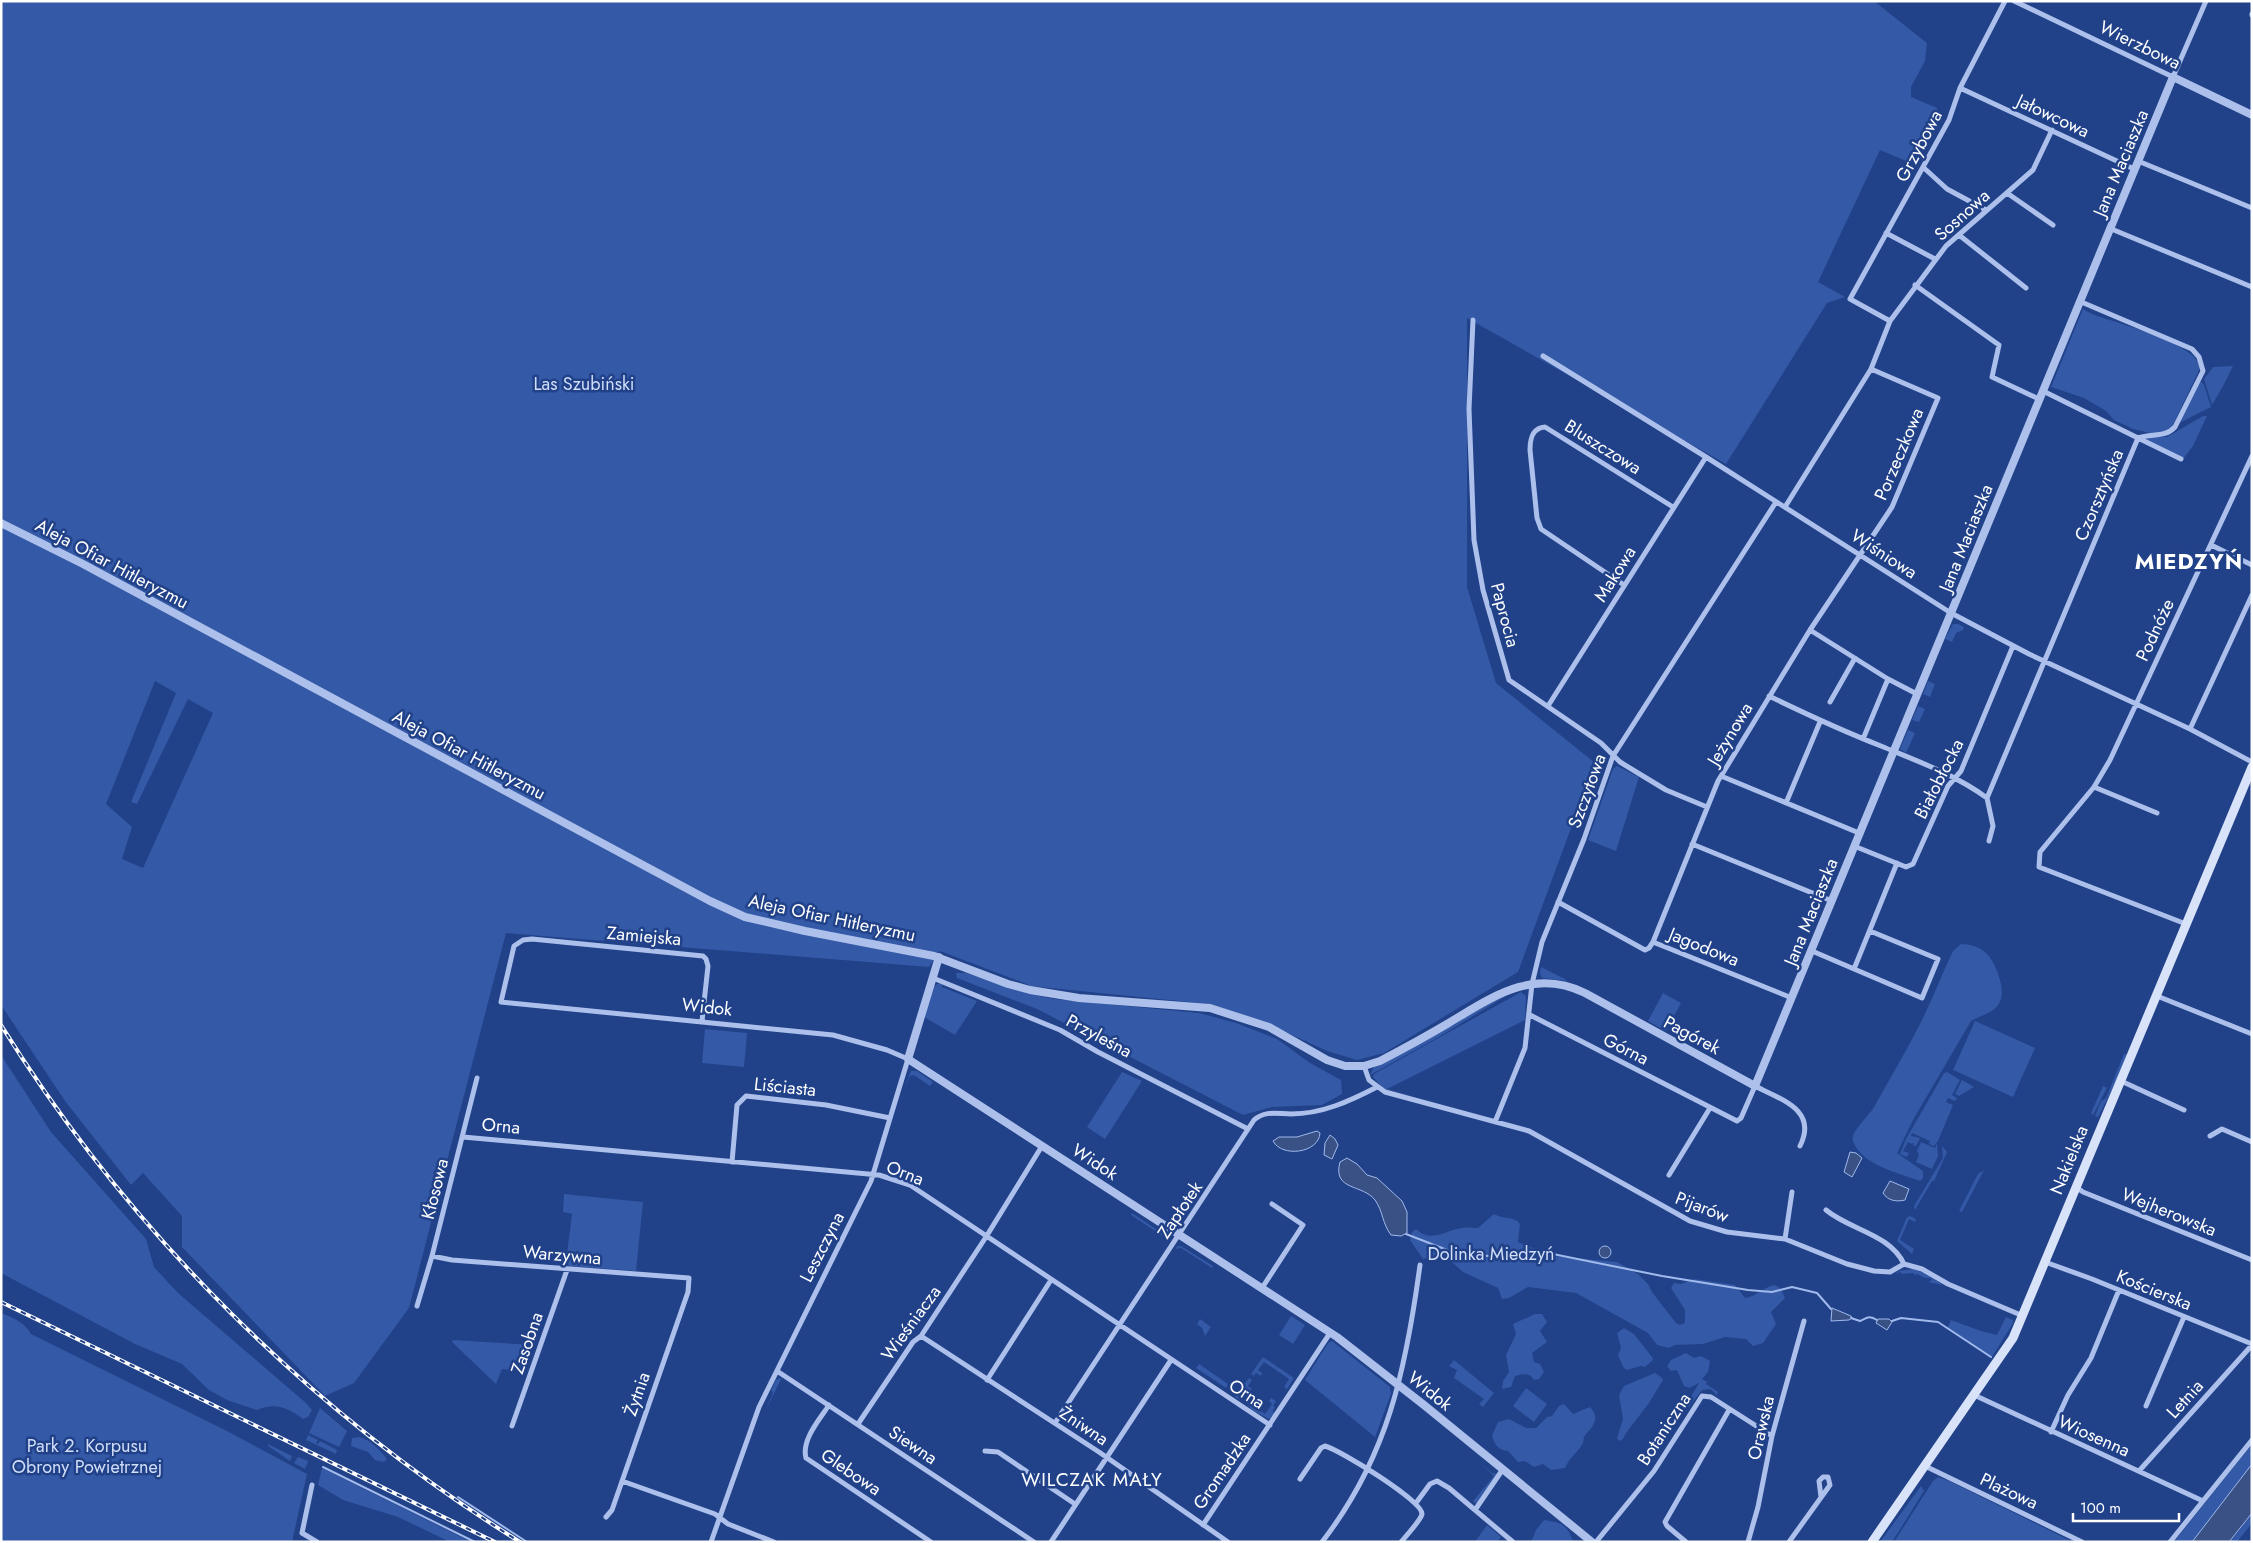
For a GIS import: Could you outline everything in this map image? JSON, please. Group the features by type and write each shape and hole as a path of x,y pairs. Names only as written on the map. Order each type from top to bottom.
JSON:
{"main road":[{"name":"Nakielska","path":"1872,1542 2005,1352 2023,1316 2252,767"}],"street":[{"name":"Grzybowa","path":"1890,321 1850,299 1949,120 1960,88 2005,1"},
{"name":"Wierzbowa","path":"2014,1 2252,115"},
{"name":"Jana Maciaszka","path":"1755,1086 2109,228 2206,1"},
{"name":"Jałowcowa","path":"1960,88 2052,130 2136,165 2252,208"},
{"name":"Sosnowa","path":"1890,321 1935,259 1986,210 2033,170 2052,130"},
{"path":"1924,168 1947,190 1986,210"},
{"path":"2007,194 2053,226"},
{"path":"2109,228 2252,287"},
{"path":"1886,233 1935,259"},
{"path":"1959,235 2026,288"},
{"path":"1916,285 1999,345 1992,377 2039,399"},
{"path":"2079,301 2192,349 2199,357 2203,372 2175,427 2170,433 2138,438"},
{"name":"Paprocia","path":"1473,320 1469,409 1470,478 1474,540 1483,590 1510,680 1600,743 1612,756 1666,790 1707,807"},
{"path":"1785,507 1871,369 1890,321"},
{"name":"Wiśniowa","path":"1543,356 1951,613 2013,646 2190,729 2252,762"},
{"name":"Porzeczkowa","path":"1861,555 1892,507 1938,398 1871,369"},
{"name":"Czorsztyńska","path":"1987,798 2138,438 2043,391"},
{"name":"Bluszczowa","path":"1624,585 1541,529 1537,518 1530,450 1530,440 1534,432 1539,428 1545,427 1673,507"},
{"path":"2138,438 2180,459"},
{"name":"Podnóże","path":"2186,924 2039,867 2040,852 2094,787 2110,760 2252,456"},
{"name":"Makowa","path":"1548,706 1706,457"},
{"name":"Szczytowa","path":"1494,1122 1525,1048 1532,984 1542,942 1584,839 1612,756 1776,502"},
{"name":"Aleja Ofiar Hitleryzmu","path":"1,523 83,564 710,902 745,917 805,931 939,957 1008,984 1030,990 1079,998 1210,1008 1269,1027 1332,1062 1345,1066 1364,1066 1380,1061 1502,992 1532,984"},
{"path":"2211,545 2252,565"},
{"name":"Jeżynowa","path":"1652,942 1721,776 1810,630 1861,555"},
{"path":"2190,729 2252,595"},
{"path":"1810,630 1888,680 1917,694"},
{"name":"Białobłocka","path":"1897,863 1909,867 1913,864 1948,786 1961,771 2013,646"},
{"path":"1830,702 1855,658"},
{"path":"1863,739 1888,680"},
{"path":"1769,696 1820,722 1893,751 1969,786 1987,798 1993,826 1989,841"},
{"path":"1786,804 1820,722"},
{"path":"1721,776 1859,833"},
{"path":"2094,787 2157,813"},
{"path":"1692,844 1832,901"},
{"path":"1854,846 1897,863 1854,969"},
{"name":"Jagodowa","path":"1558,902 1645,950 1649,948 1652,942 1792,998"},
{"path":"1812,951 1922,998 1938,959 1870,931"},
{"name":"Zamiejska","path":"516,943 532,939 702,956 706,959 708,966 702,1021"},
{"name":"Widok","path":"516,943 507,971 501,1002 836,1035 888,1050 908,1059 1330,1333 1399,1386 1592,1542"},
{"name":"Leszczyna","path":"711,1542 755,1418 873,1176 939,957"},
{"name":"Przyleśna","path":"933,978 1060,1030 1098,1052 1248,1129"},
{"name":"Pagórek","path":"1532,984 1562,985 1582,992 1786,1103 1804,1118 1806,1128 1800,1146"},
{"path":"2157,996 2252,1034"},
{"name":"Górna","path":"1530,1015 1738,1122 1755,1086"},
{"path":"1364,1066 1369,1080 1377,1087"},
{"name":"Kłosowa","path":"417,1306 432,1256 477,1078"},
{"path":"2121,1081 2184,1110"},
{"name":"Zapłotek","path":"1055,1423 1248,1129 1261,1115 1318,1112 1349,1101 1377,1087"},
{"name":"Pijarów","path":"1377,1087 1385,1092 1529,1131 1690,1221 1727,1232 1785,1239 1847,1264 1874,1272 1890,1272 1904,1264"},
{"name":"Liściasta","path":"732,1162 738,1105 746,1096 826,1105 890,1118"},
{"path":"1669,1175 1710,1108"},
{"path":"2210,1136 2222,1129 2252,1142"},
{"name":"Orna","path":"463,1137 873,1176 879,1175 913,1186 1050,1280 1270,1425"},
{"name":"Wieśniacza","path":"858,1424 913,1342 921,1336 986,1237 1042,1146"},
{"name":"Wejherowska","path":"2076,1187 2252,1260"},
{"path":"1785,1239 1792,1192"},
{"path":"1262,1288 1303,1224 1272,1204"},
{"path":"1826,1210 1834,1217 1877,1237 1894,1248 1904,1264 1922,1269 1948,1284 2023,1316"},
{"name":"Warzywna","path":"432,1256 452,1260 567,1270 690,1278"},
{"name":"Kościerska","path":"2045,1262 2252,1344"},
{"path":"1322,1542 1340,1518 1368,1470 1399,1386 1414,1312 1420,1265"},
{"name":"Zasobna","path":"512,1426 567,1270"},
{"name":"Żytnia","path":"606,1517 612,1510 688,1292 690,1278"},
{"path":"987,1380 1050,1280"},
{"path":"2051,1432 2068,1395 2091,1358 2119,1290"},
{"path":"2146,1406 2184,1317"},
{"name":"Orawska","path":"1748,1542 1758,1507 1772,1436 1804,1321"},
{"name":"Gromadzka","path":"1203,1525 1330,1333"},
{"name":"Żniwna","path":"921,1336 1185,1510 1228,1542"},
{"name":"Letnia","path":"2139,1471 2252,1344"},
{"path":"1051,1542 1171,1360"},
{"name":"Siewna","path":"777,1371 1034,1542"},
{"name":"Botaniczna","path":"1596,1542 1654,1471 1698,1399 1702,1396 1709,1396 1772,1436"},
{"name":"Wiosenna","path":"1974,1396 2203,1500"},
{"name":"Glebowa","path":"829,1405 811,1434 805,1451 806,1458 931,1542"},
{"path":"1686,1542 1666,1526 1664,1522 1729,1410"},
{"path":"2170,1542 2252,1440"},
{"path":"1300,1479 1321,1448 1326,1446 1368,1470 1377,1473 1408,1498 1416,1502 1421,1510 1422,1515 1401,1542"},
{"path":"985,1451 998,1452 1075,1504"},
{"name":"Plażowa","path":"1925,1466 2082,1542"},
{"path":"1475,1510 1503,1470"},
{"path":"622,1481 713,1513 728,1524 774,1542"},
{"path":"1416,1502 1430,1484 1437,1481 1449,1488 1514,1542"},
{"path":"312,1485 302,1533 317,1542"},
{"path":"1789,1542 1821,1497"}],"green space":[{"name":"Las Szubiński","path":"1,1 1874,1 1927,43 1925,61 1911,87 1911,97 1937,108 1938,118 1911,163 1880,150 1818,282 1845,297 1827,303 1726,464 1467,318 1467,587 1496,683 1595,763 1518,972 1384,1053 1357,1060 1327,1051 1260,1020 1209,1004 1030,986 1030,994 1054,999 1199,1013 1236,1023 1277,1039 1310,1063 1341,1080 1342,1094 1322,1105 1272,1107 1243,1115 1037,1009 957,978 956,973 967,973 1029,993 1029,985 940,951 929,967 506,933 409,1308 354,1383 325,1396 182,1247 182,1216 143,1173 131,1185 65,1101 1,1005","holes":["155,681 176,693 131,802 137,804 188,699 213,713 143,868 122,859 132,827 106,804"]},
{"path":"2083,309 2092,314 2169,341 2194,357 2201,366 2172,427 2164,433 2150,433 2133,429 2114,420 2106,411 2084,398 2051,387"},
{"path":"2233,366 2212,405 2204,379 2213,367"},
{"path":"2200,382 2204,385 2211,407 2179,423"},
{"path":"2203,416 2207,416 2193,446 2183,459 2144,440 2149,437 2167,437"},
{"path":"1953,624 1964,627 1963,630 1956,633 1952,642 1945,639"},
{"path":"1928,681 1935,684 1930,697 1923,694"},
{"path":"1918,706 1925,709 1919,722 1912,720"},
{"path":"1908,730 1915,733 1906,753 1900,749"},
{"path":"1617,766 1639,777 1616,851 1588,840 1613,769"},
{"path":"1961,944 1978,948 1989,957 1996,968 2002,994 1996,1008 1971,1021 1913,1120 1897,1153 1923,1171 1923,1178 1920,1181 1872,1162 1857,1149 1853,1137 1874,1107 1926,1012 1953,951"},
{"path":"1541,967 1567,981 1542,978 1540,973"},
{"path":"937,984 942,984 942,987 977,1001 955,1035 924,1017 934,987"},
{"path":"1514,991 1437,1038 1370,1075 1374,1067 1410,1050 1478,1009"},
{"path":"1521,992 1526,996 1525,1020 1387,1089 1416,1097 1384,1089 1373,1077 1374,1074"},
{"path":"1663,993 1681,1003 1666,1031 1648,1021"},
{"path":"1975,1021 2035,1048 2013,1097 1953,1070"},
{"path":"705,1029 747,1033 744,1067 702,1063"},
{"path":"2124,1054 2127,1054 2117,1080 2098,1117 2095,1116 2101,1101 2106,1098"},
{"path":"1,1055 51,1132 146,1239 154,1267 178,1293 306,1403 312,1410 308,1417 303,1419 281,1407 270,1406 257,1410 227,1400 209,1390 182,1364 135,1344 1,1273"},
{"path":"911,1071 917,1071 933,1082 930,1086 914,1075 910,1076 903,1092"},
{"path":"1122,1072 1142,1081 1105,1139 1087,1127"},
{"path":"1947,1072 1960,1080 1952,1095 1957,1098 1955,1101 1948,1098 1946,1102 1953,1105 1938,1141 1934,1146 1929,1144 1930,1141 1912,1133 1911,1136 1920,1138 1916,1146 1913,1145 1914,1142 1912,1144 1908,1142 1903,1151 1909,1153 1907,1157 1900,1154 1906,1139 1944,1073"},
{"path":"1962,1080 1974,1087 1959,1096 1955,1094"},
{"path":"2103,1086 2107,1088 2093,1115 2091,1113"},
{"path":"1921,1142 1935,1148 1937,1143 1938,1156 1932,1169 1916,1162 1919,1155 1917,1151"},
{"path":"1942,1146 1947,1152 1934,1181 1932,1181 1915,1210 1914,1206 1943,1158"},
{"path":"1984,1170 1962,1212 1959,1211 1978,1174"},
{"path":"564,1194 643,1202 636,1271 569,1266 566,1261 572,1214 563,1212"},
{"path":"1132,1213 1169,1238 1170,1241 1131,1215"},
{"name":"Dolinka Miedzyń","path":"1494,1214 1515,1220 1520,1224 1518,1242 1553,1256 1617,1262 1638,1274 1648,1284 1676,1323 1680,1325 1685,1323 1685,1310 1671,1288 1674,1283 1681,1284 1694,1279 1735,1285 1745,1298 1775,1285 1781,1289 1785,1298 1771,1312 1776,1324 1763,1343 1753,1346 1746,1339 1725,1337 1703,1344 1675,1345 1669,1348 1657,1345 1648,1333 1576,1293 1528,1287 1509,1298 1502,1299 1498,1288 1463,1272 1444,1255 1423,1259 1410,1240 1412,1232 1416,1229 1433,1236 1456,1229 1478,1228"},
{"path":"1910,1216 1916,1219 1915,1222 1909,1219 1900,1240 1914,1249 1912,1254 1897,1241 1907,1217"},
{"path":"1177,1246 1181,1246 1213,1266 1212,1268 1181,1248 1176,1249"},
{"path":"1913,1269 1924,1273 1943,1285 1928,1282 1932,1280 1931,1278 1925,1278 1913,1273 1902,1274 1900,1272 1894,1275 1899,1271"},
{"name":"Park 2. Korpusu Obrony Powietrznej","path":"1,1313 22,1323 31,1334 227,1431 307,1474 292,1542 1,1542"},
{"path":"1535,1314 1542,1314 1547,1322 1540,1331 1547,1342 1532,1353 1534,1362 1540,1364 1544,1372 1539,1379 1534,1380 1528,1375 1515,1376 1511,1387 1502,1389 1503,1381 1509,1372 1506,1355 1516,1334 1513,1324"},
{"path":"1291,1316 1305,1325 1293,1344 1279,1335"},
{"path":"2006,1317 2013,1320 2013,1323 1992,1357 1947,1329 1951,1320 1997,1335"},
{"path":"1200,1319 1211,1327 1205,1336 1202,1328 1197,1324"},
{"path":"1624,1328 1634,1334 1652,1357 1653,1360 1645,1367 1641,1366 1627,1370 1623,1367 1618,1355 1621,1348 1617,1333"},
{"path":"453,1340 533,1345 524,1371 502,1369 496,1384 452,1342"},
{"path":"1332,1341 1390,1387 1391,1394 1375,1437 1305,1380 1328,1343"},
{"path":"1686,1353 1694,1358 1701,1356 1710,1361 1708,1372 1702,1379 1718,1392 1716,1396 1710,1389 1702,1390 1689,1407 1686,1405 1699,1383 1689,1388 1684,1386 1677,1370 1671,1371 1667,1366 1671,1360"},
{"path":"1263,1357 1294,1378 1287,1389 1284,1387 1289,1379 1264,1362 1258,1370 1262,1373 1261,1376 1256,1373 1254,1376 1251,1374"},
{"path":"1454,1360 1494,1393 1483,1407 1479,1404 1484,1399 1454,1378 1457,1370 1449,1366"},
{"path":"1199,1364 1228,1384 1226,1388 1196,1368"},
{"path":"1655,1373 1663,1380 1649,1403 1623,1439 1619,1441 1617,1438 1623,1419 1619,1395 1624,1386"},
{"path":"780,1378 787,1382 781,1379 765,1412 773,1393 771,1390 776,1380"},
{"path":"1249,1378 1252,1380 1248,1386 1252,1389 1250,1391 1246,1389 1242,1395 1245,1399 1240,1400 1235,1397"},
{"path":"1526,1388 1547,1404 1534,1422 1513,1406"},
{"path":"1271,1398 1276,1401 1273,1406 1275,1407 1273,1410 1274,1414 1269,1419 1252,1410 1248,1405 1249,1403 1265,1414 1272,1404 1269,1401"},
{"path":"1564,1404 1573,1414 1590,1407 1595,1414 1595,1421 1585,1435 1582,1445 1565,1468 1551,1470 1543,1464 1534,1467 1525,1461 1518,1462 1508,1451 1502,1450 1496,1444 1492,1436 1498,1422 1509,1419 1526,1428 1536,1428 1547,1417 1552,1416 1559,1406"},
{"path":"320,1408 347,1431 339,1447 309,1433"},
{"path":"308,1435 318,1440 316,1443 318,1444 320,1441 337,1450 336,1454 306,1440"},
{"path":"359,1437 378,1448 387,1459 384,1462 375,1460 368,1452 351,1446 352,1438"},
{"path":"268,1444 292,1456 290,1461 268,1446"},
{"path":"2252,1444 2252,1464 2192,1542 2174,1542"},
{"path":"298,1457 308,1461 305,1469 294,1463"},
{"path":"1479,1462 1492,1473 1497,1474 1476,1504 1473,1501 1494,1476"},
{"path":"322,1468 471,1542 450,1542 398,1517 343,1500 318,1485"},
{"path":"1938,1477 2073,1542 1894,1542 1933,1481"},
{"path":"1921,1486 1924,1491 1892,1542 1880,1542"},
{"path":"2252,1514 2252,1523 2237,1542 2230,1542"},
{"path":"1544,1520 1563,1525 1573,1542 1531,1542 1536,1530"},
{"path":"1487,1525 1501,1537 1497,1542 1475,1542"}],"shaded area":[{"path":"1317,1131 1320,1133 1314,1145 1300,1151 1284,1150 1273,1141 1279,1137 1297,1137"},
{"path":"1330,1135 1338,1145 1332,1159 1324,1155 1325,1143"},
{"path":"1850,1152 1856,1153 1862,1158 1852,1177 1844,1172"},
{"path":"1347,1158 1357,1164 1367,1175 1377,1178 1402,1201 1407,1212 1407,1233 1401,1236 1391,1235 1375,1200 1363,1191 1344,1183 1340,1178 1340,1162"},
{"path":"1890,1181 1909,1189 1905,1200 1893,1200 1885,1196 1883,1193"},
{"path":"1603,1246 1607,1246 1611,1252 1607,1258 1603,1258 1599,1254 1599,1250"},
{"path":"1832,1308 1852,1318 1849,1320 1831,1321"},
{"path":"1878,1319 1889,1319 1892,1322 1887,1330 1876,1323"},
{"path":"2252,1464 2252,1513 2229,1542 2192,1542"}],"waterway":[{"path":"1406,1234 1460,1255 1491,1256 1533,1250 1662,1276 1748,1290 1772,1292 1792,1287 1817,1293 1831,1309"},
{"path":"1851,1318 1860,1321 1870,1317 1877,1320"},
{"path":"1892,1321 1901,1318 1938,1322 1991,1357"},
{"path":"323,1467 475,1542"},
{"path":"458,1497 527,1542"}],"railway":[{"path":"1,1025 52,1102 108,1176 167,1246 231,1313 298,1376 369,1435 443,1491 520,1542"},
{"path":"1,1302 495,1542"}],"district":[{"name":"MIEDZYŃ","path":"2189,561"},
{"name":"WILCZAK MAŁY","path":"1092,1479"}]}
